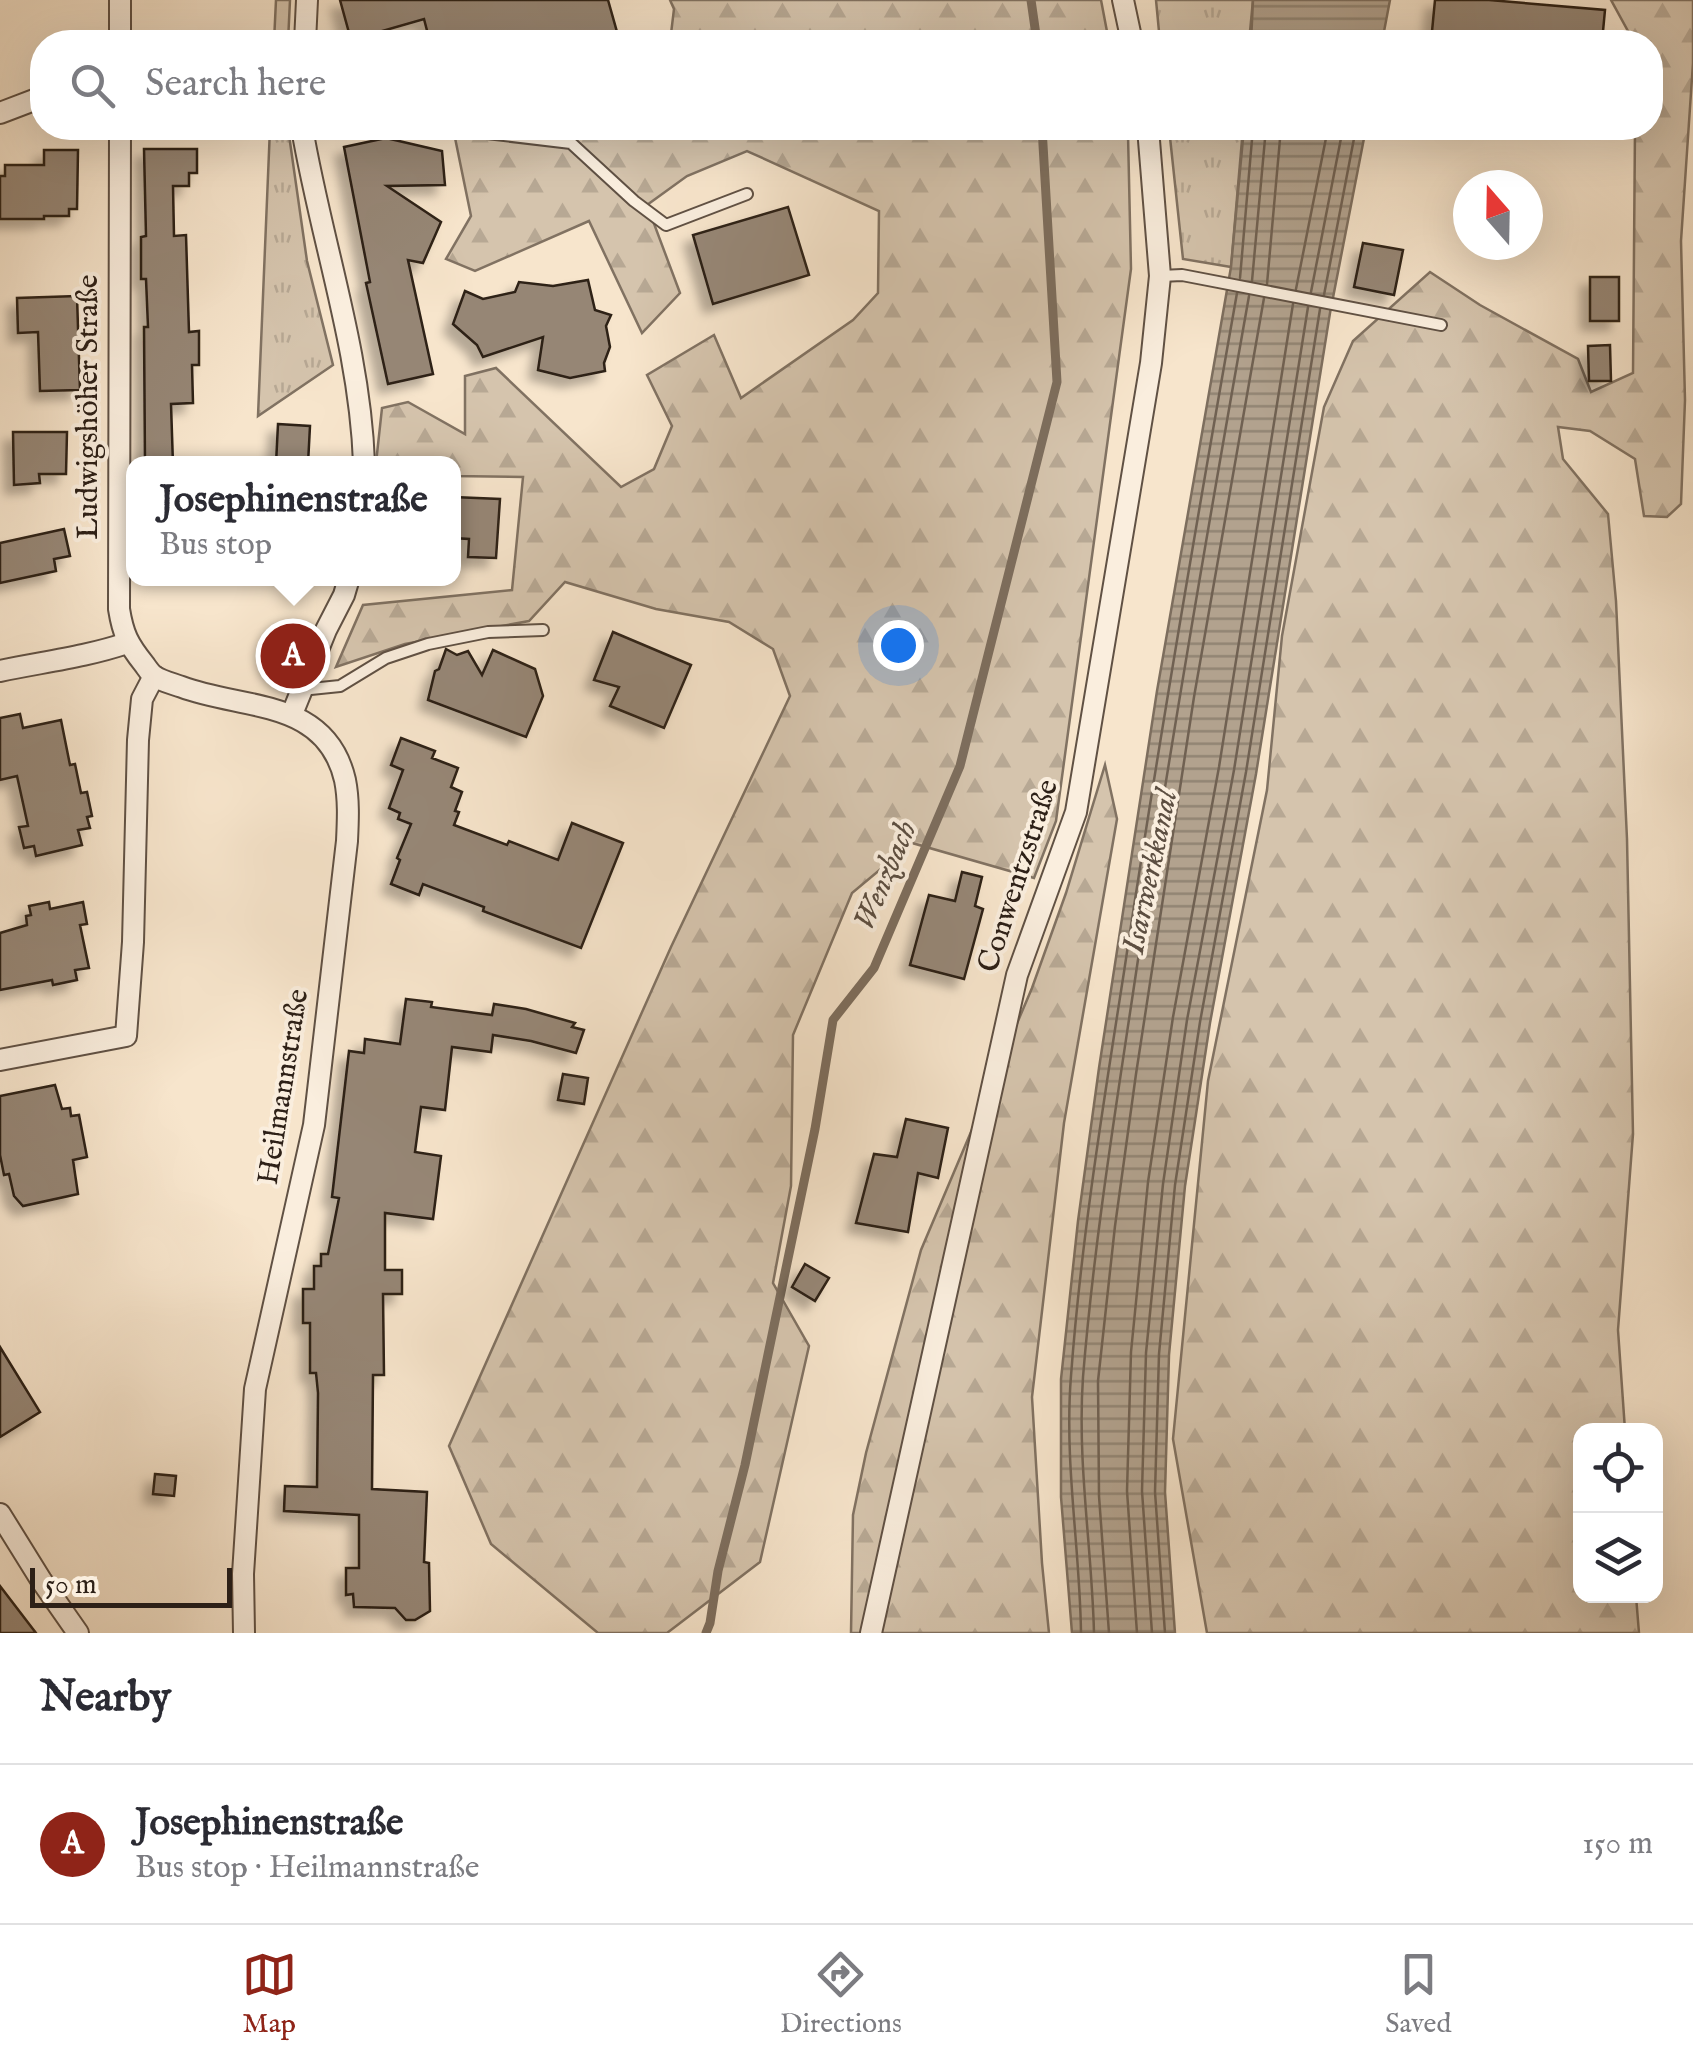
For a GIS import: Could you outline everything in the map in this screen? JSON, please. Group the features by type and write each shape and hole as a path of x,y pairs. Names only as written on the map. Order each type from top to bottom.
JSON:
{"street":[{"path":"120,0 120,30"},
{"path":"306,30 307,0"},
{"path":"1123,0 1129,30"},
{"path":"0,113 30,102"},
{"name":"Ludwigshöher Straße","path":"120,140 118,600 122,627 127,643 154,676 197,693 292,714"},
{"path":"304,140 359,394 363,456"},
{"name":"Conwentzstraße","path":"871,1633 1017,975 1076,812 1151,363 1160,276 1149,140"},
{"path":"292,714 347,586"},
{"path":"0,671 97,654 127,643"},
{"path":"0,1060 126,1036 133,942 138,740 142,699 154,676"},
{"name":"Heilmannstraße","path":"244,1633 243,1574 255,1389 314,1126 348,841 345,780 334,753 324,738 292,714"},
{"path":"0,1514 78,1633"}],"lane":[{"path":"545,140 571,143 666,225 747,194"},
{"path":"1160,276 1210,280 1442,325"},
{"path":"300,690 340,686 386,658 428,644 488,632 543,630"}],"green space":[{"path":"276,0 290,0 289,30 275,30"},
{"path":"670,0 1101,0 1107,30 671,30 674,9"},
{"path":"1156,0 1253,0 1250,30 1159,30"},
{"path":"1611,0 1693,0 1693,63 1681,241 1685,400 1681,504 1667,517 1644,516 1635,459 1590,431 1558,427 1563,459 1608,514 1627,839 1633,1134 1618,1330 1625,1423 1573,1423 1573,1603 1637,1603 1639,1633 1207,1633 1173,1439 1208,1081 1267,790 1282,636 1324,407 1353,341 1430,272 1480,305 1578,359 1591,392 1633,373 1635,140 1663,140 1663,30 1627,30"},
{"path":"270,140 290,140 307,261 333,365 258,416"},
{"path":"455,140 1128,140 1131,269 1056,821 1034,878 912,843 852,893 793,1035 791,1186 773,1283 809,1346 760,1562 667,1633 598,1633 491,1544 449,1446 671,947 790,696 773,649 729,622 656,609 565,582 529,621 405,644 336,667 363,605 512,590 523,477 461,476 461,456 377,456 382,408 408,402 465,434 465,376 496,368 621,487 654,469 672,426 647,375 714,335 741,398 853,320 878,293 879,211 747,151 687,176 647,205 680,293 642,333 589,221 475,271 446,259 471,216"},
{"path":"1170,140 1242,140 1231,267 1183,259"},
{"path":"1105,765 1117,819 1064,1123 1032,1397 1049,1633 851,1633 853,1515 921,1250 1032,988"}],"water":[{"path":"1253,0 1390,0 1384,30 1252,30"},
{"name":"Isarwerkkanal","path":"1243,140 1364,140 1330,313 1185,1186 1169,1355 1165,1492 1175,1633 1072,1633 1061,1497 1061,1379 1078,1221 1157,691 1231,267"}],"building":[{"path":"340,0 608,0 616,30 427,30 424,19 386,30 348,30"},
{"path":"1435,0 1489,0 1605,10 1603,30 1432,30"},
{"path":"395,140 442,151 445,185 387,186 441,222 423,263 408,260 433,374 388,384 366,283 370,282 344,147"},
{"path":"144,149 197,149 197,173 189,173 189,186 173,186 174,236 186,235 189,332 199,331 199,365 192,365 193,403 171,404 173,456 145,456 144,327 148,327 146,279 141,279 141,237 146,236"},
{"path":"44,150 78,150 77,209 69,209 69,216 0,219 0,176 5,176 5,165 44,165"},
{"path":"788,207 809,275 713,304 693,235"},
{"path":"1363,243 1403,250 1394,295 1354,287"},
{"path":"1590,277 1619,277 1619,321 1590,321"},
{"path":"588,280 595,310 611,315 606,326 610,347 605,371 570,378 538,370 543,337 483,357 477,345 453,324 465,291 483,299 515,292 519,282 553,286"},
{"path":"77,296 80,390 40,391 38,332 18,333 17,298"},
{"path":"1610,345 1611,381 1589,381 1588,346"},
{"path":"278,424 310,426 308,456 276,456"},
{"path":"13,432 67,432 66,474 39,474 40,483 14,485"},
{"path":"461,497 500,499 496,558 468,557 469,539 461,538"},
{"path":"64,529 70,556 54,559 56,571 0,583 0,543"},
{"path":"613,632 691,665 664,728 610,706 619,687 594,680"},
{"path":"446,649 457,655 468,651 482,675 493,650 535,669 543,696 526,737 428,700 435,671"},
{"path":"20,714 23,728 61,720 70,765 75,764 81,793 87,792 92,816 87,817 90,828 78,830 82,845 36,856 34,846 24,848 19,827 28,826 17,776 0,780 0,718"},
{"path":"401,738 435,751 432,758 458,768 451,787 462,792 454,825 558,860 572,823 623,843 581,948 423,884 419,895 391,884 411,824 398,819 400,813 389,808 403,770 391,765"},
{"path":"962,872 982,877 975,906 983,909 964,979 910,965 929,895 955,901"},
{"path":"49,902 50,909 83,902 87,924 80,925 89,968 75,970 77,980 53,985 52,980 0,990 0,933 27,925 29,906"},
{"path":"406,999 432,1002 431,1007 492,1015 494,1004 526,1009 575,1023 572,1027 584,1030 576,1053 493,1035 491,1052 452,1047 445,1110 421,1107 415,1152 441,1156 433,1219 385,1213 385,1270 402,1270 402,1294 383,1294 384,1375 373,1375 372,1489 427,1492 424,1562 429,1563 430,1611 415,1620 406,1620 395,1608 354,1607 353,1594 346,1595 346,1568 359,1568 359,1515 284,1511 285,1486 317,1487 318,1393 316,1373 310,1373 310,1323 303,1323 303,1289 314,1289 314,1266 321,1266 321,1254 328,1254 339,1198 332,1197 349,1051 364,1053 365,1039 400,1044"},
{"path":"563,1074 588,1078 584,1104 558,1100"},
{"path":"55,1085 62,1109 70,1108 71,1116 79,1115 87,1157 73,1160 78,1194 23,1206 14,1196 9,1174 4,1175 0,1096"},
{"path":"906,1119 948,1128 938,1178 918,1173 908,1232 856,1223 874,1154 897,1157"},
{"path":"805,1264 829,1278 815,1301 792,1287"},
{"path":"0,1347 40,1412 0,1437"},
{"path":"155,1474 176,1476 174,1496 153,1494"},
{"path":"0,1586 36,1633 0,1633"}],"waterway":[{"name":"Wenzbach","path":"1031,0 1035,30"},
{"name":"Wenzbach","path":"706,1633 815,1129 833,1020 874,968 960,766 1057,382 1043,140"}],"place":[{"name":"Josephinenstraße","path":"293,656"}]}
